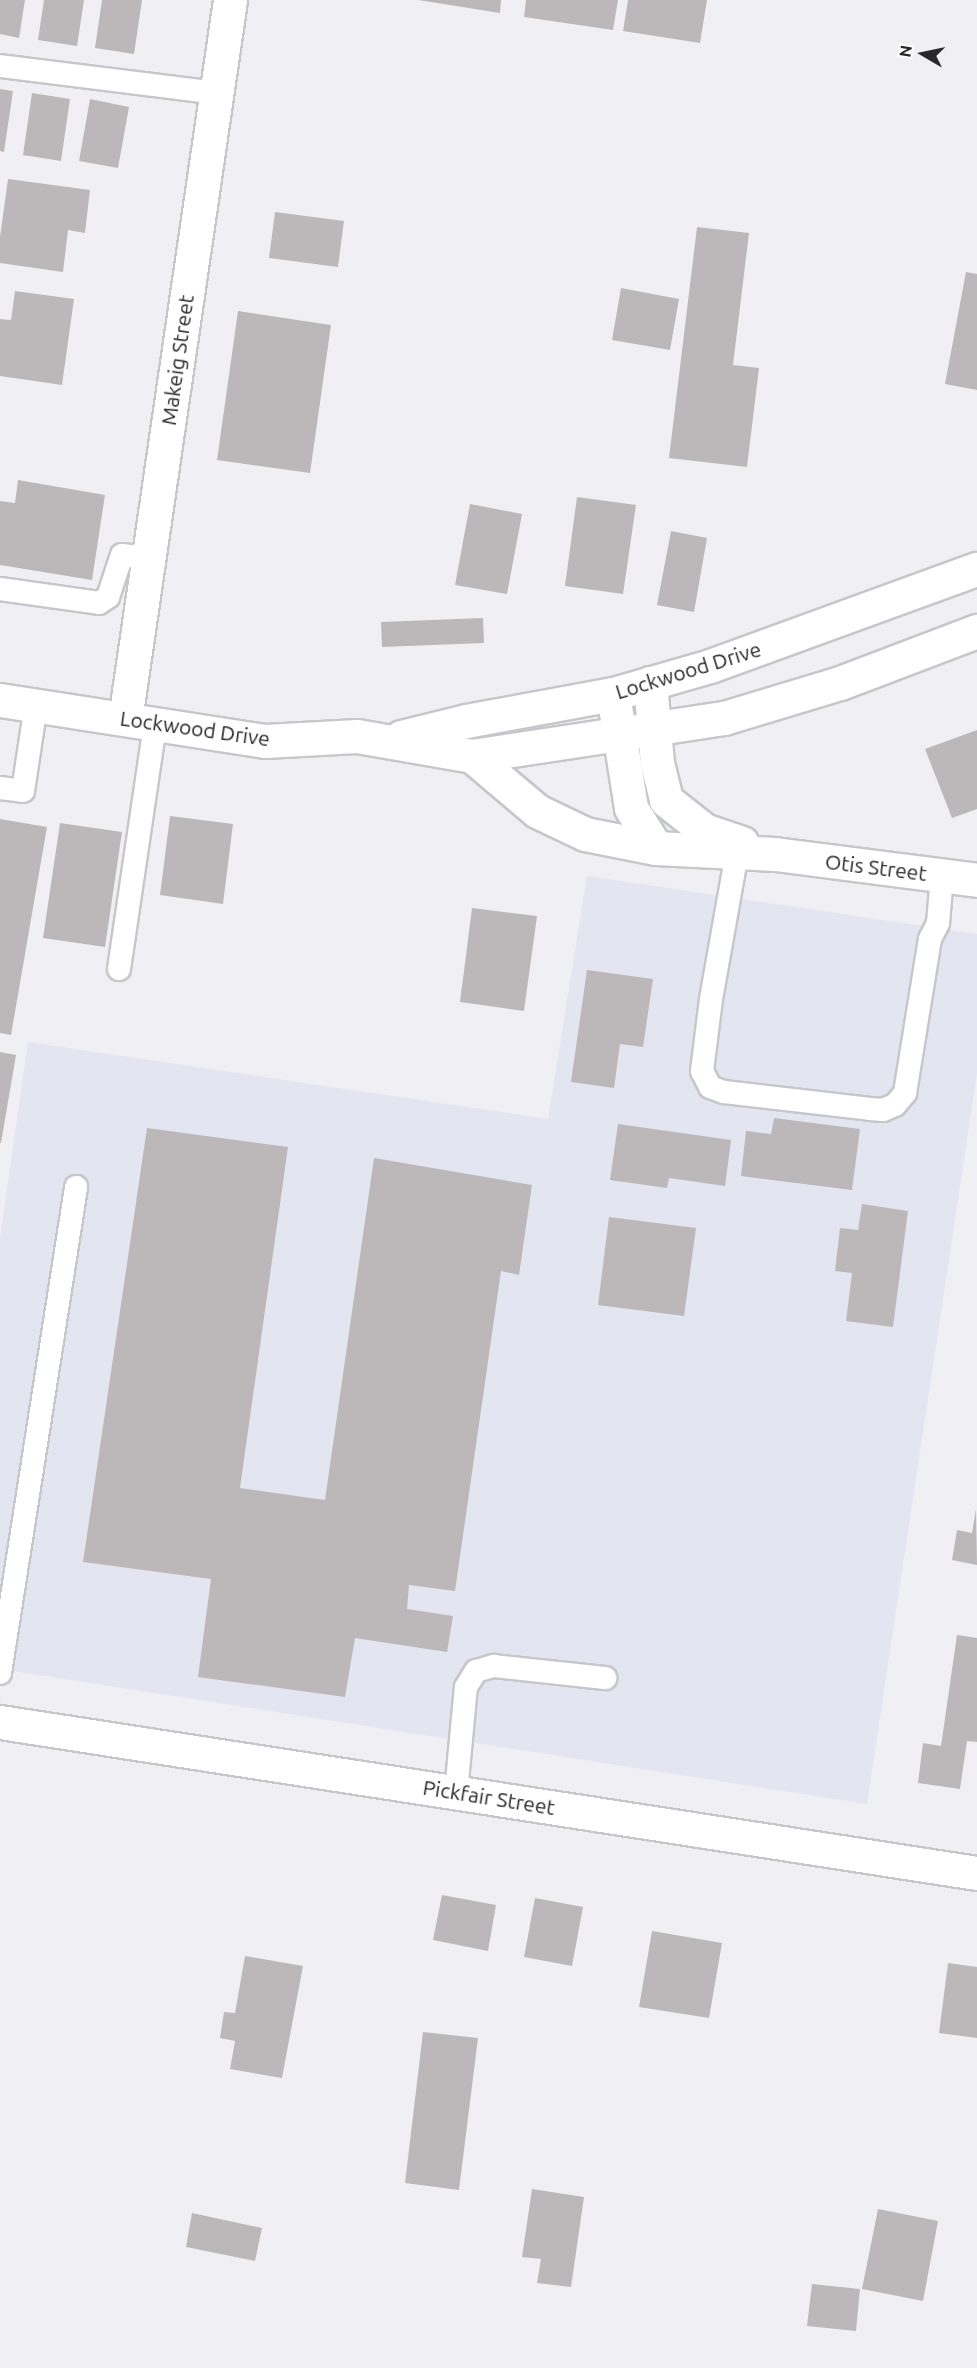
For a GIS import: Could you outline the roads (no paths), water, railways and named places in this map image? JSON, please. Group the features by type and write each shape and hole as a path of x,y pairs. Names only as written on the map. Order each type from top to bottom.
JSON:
{"street":[{"name":"Makeig Street","path":"140,722 148,558 230,0"},
{"name":"Lockwood Drive","path":"390,740 466,721 613,694 710,666 977,569"},
{"name":"Lockwood Drive","path":"0,700 265,741 357,736 472,756 724,718 840,683 977,631"},
{"name":"Otis Street","path":"650,683 657,763 666,800 704,830 776,854"},
{"path":"613,694 632,808 656,848"},
{"name":"Otis Street","path":"472,756 537,811 585,834 656,848 776,854 977,880"},
{"name":"Pickfair Street","path":"0,1722 977,1872"}],"lane":[{"path":"0,66 217,93"},
{"path":"0,589 99,603 108,597 122,555 148,558"},
{"path":"0,788 23,791 36,705"},
{"path":"119,969 140,722"},
{"path":"737,852 711,999 702,1071 710,1087 724,1092 883,1110 895,1105 905,1093 930,939 938,923 942,876"},
{"path":"0,1673 76,1188"},
{"path":"456,1792 466,1687 476,1671 494,1666 605,1678"}]}
